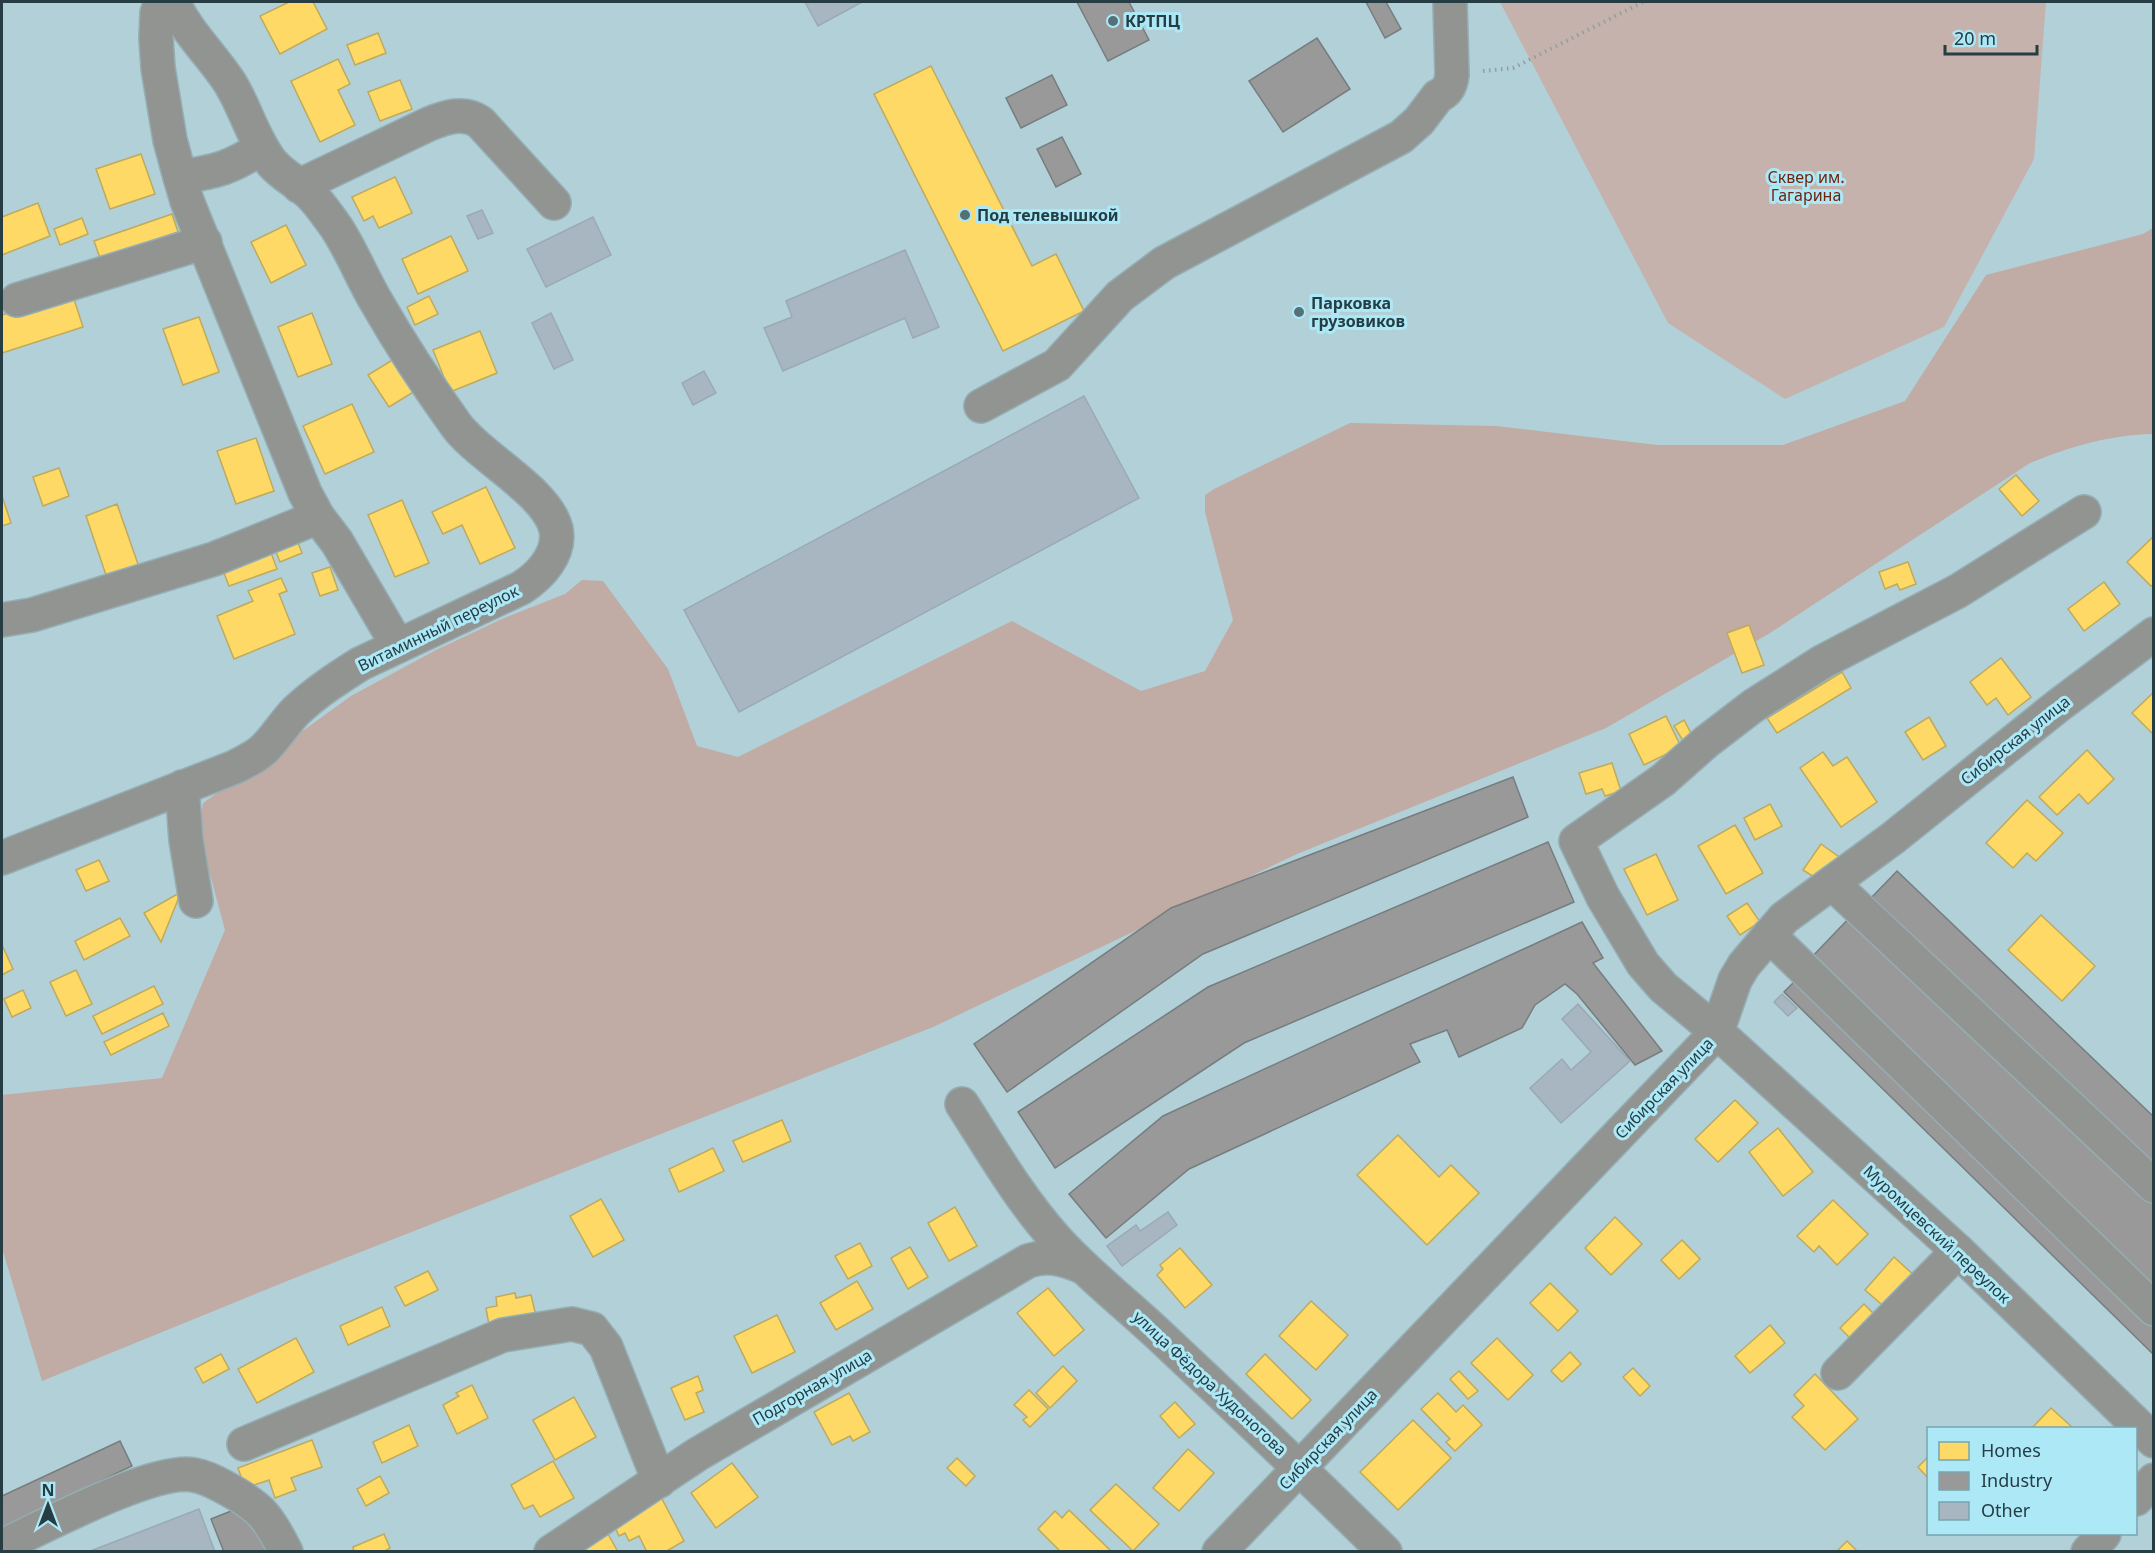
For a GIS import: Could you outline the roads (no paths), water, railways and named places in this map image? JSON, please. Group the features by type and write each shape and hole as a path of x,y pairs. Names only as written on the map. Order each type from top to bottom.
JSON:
{"street":[{"path":"161,2 157,13 156,38 158,68 170,140 180,177 204,243 296,472 318,517 337,542 398,646"},
{"name":"Витаминный переулок","path":"2,858 235,767 266,747 294,713 312,697 360,664 521,588 536,578 553,553 556,530 550,515 518,479 487,455 458,427 376,302 337,229 310,194 274,165 261,148 230,84 206,50 193,37 173,2"},
{"path":"981,406 1057,365 1120,296 1164,263 1401,137 1419,121 1438,96 1450,85 1452,75 1450,2"},
{"path":"299,186 429,124 443,118 460,115 472,116 480,122 554,203"},
{"path":"180,177 221,170 236,164 261,148"},
{"path":"17,300 204,243"},
{"name":"Муромцевский переулок","path":"2084,512 1958,591 1822,662 1753,706 1706,742 1663,780 1576,841 1603,897 1643,964 1663,987 1717,1032 1958,1251 2154,1441"},
{"path":"2,620 32,615 214,559 318,517"},
{"name":"Сибирская улица","path":"1219,1551 1717,1032 1735,980 1744,965 1784,918 1893,838 2059,705 2154,634"},
{"path":"182,787 186,840 196,901"},
{"path":"1832,883 2154,1186"},
{"path":"1769,935 2154,1309"},
{"name":"улица Фёдора Худоногова","path":"962,1104 1027,1203 1054,1238 1083,1267 1140,1316 1385,1551"},
{"path":"1838,1373 1958,1251"},
{"name":"Подгорная улица","path":"551,1551 698,1454 1028,1261 1040,1257 1063,1258 1083,1267"},
{"path":"244,1444 503,1335 572,1324 592,1329 606,1347 659,1481"},
{"path":"2,1546 126,1489 155,1479 193,1474 247,1499 259,1508 272,1524 286,1551"},
{"path":"2137,1498 2154,1480"},
{"path":"2088,1551 2102,1535"}],"place":[{"name":"КРТПЦ","path":"1113,21"},
{"name":"Под телевышкой","path":"965,215"},
{"name":"Парковка грузовиков","path":"1299,312"}],"park label":[{"name":"Сквер им. Гагарина","path":"1806,186"}]}
